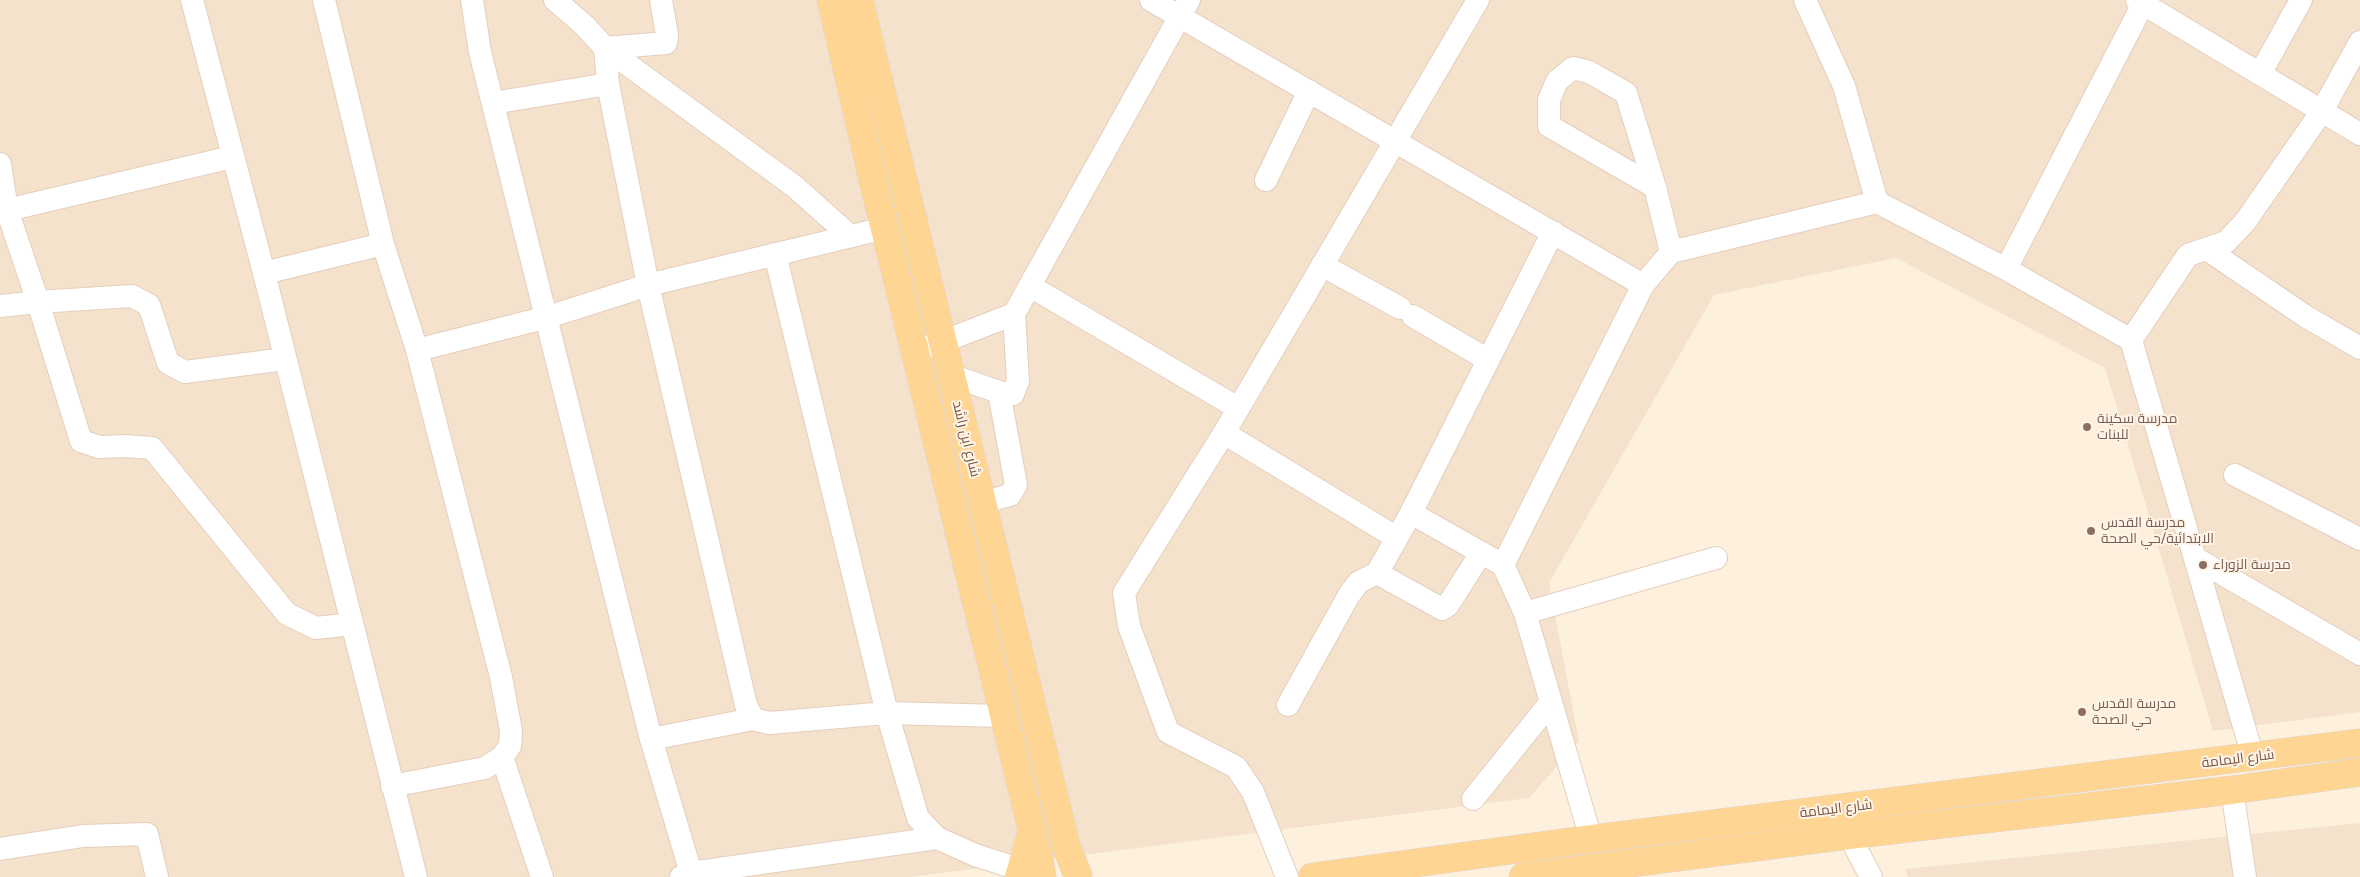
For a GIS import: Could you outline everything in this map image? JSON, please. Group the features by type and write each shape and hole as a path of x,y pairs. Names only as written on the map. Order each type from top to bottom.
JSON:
{"main road":[{"name":"شارع ابن راشد","path":"832,0 885,228 1032,829 1028,875"},
{"name":"شارع ابن راشد","path":"859,0 1072,877"},
{"name":"شارع اليمامة","path":"1312,877 1591,839 2360,743"},
{"name":"شارع اليمامة","path":"1523,877 1622,871 1848,835 2232,790 2360,772"},
{"path":"1944,795 1948,824"}],"street":[{"path":"192,0 264,273 416,877"},
{"path":"324,0 383,244 418,350 501,677 512,731 510,746 502,757 485,768 392,786"},
{"path":"472,0 480,52 548,317 686,875 937,838"},
{"path":"555,0 585,26 605,48 794,186 850,236"},
{"path":"605,48 666,43 667,35 662,0"},
{"path":"1151,0 1185,9 1309,91 1643,285"},
{"path":"1287,877 1254,792 1236,767 1168,732 1129,626 1124,592 1224,434 1478,0"},
{"path":"1805,0 1844,86 1877,202"},
{"path":"2260,74 2301,0"},
{"path":"2006,269 2142,1 2360,134"},
{"path":"950,375 999,392 1013,394 1017,389 1014,314 1185,9"},
{"path":"2131,340 2188,255 2208,250 2226,242 2245,222 2322,111 2360,42"},
{"path":"605,48 608,84 648,286 746,706 753,719"},
{"path":"1655,187 1549,126 1549,100 1557,81 1573,68 1590,72 1626,93 1655,187 1671,252"},
{"path":"493,103 608,84"},
{"path":"1266,180 1309,91"},
{"path":"7,210 232,157"},
{"path":"0,164 7,210 81,441 99,447 126,446 152,448 287,614 316,628 352,624"},
{"path":"1503,565 1643,285 1671,252 1877,202 2006,269 2131,340 2253,757"},
{"path":"418,350 548,317 648,286 885,228"},
{"path":"1288,706 1349,595 1359,582 1377,574 1398,538 1553,232"},
{"path":"264,273 383,244"},
{"path":"2208,250 2305,316 2360,348"},
{"path":"775,254 887,713 918,818 937,838 1028,875"},
{"path":"1322,265 1488,360"},
{"path":"1030,286 1238,408"},
{"path":"0,306 132,296 149,305 168,363 185,372 285,359"},
{"path":"915,350 942,342 1014,314"},
{"path":"981,503 1010,495 1016,485 999,392"},
{"path":"1224,434 1398,538"},
{"path":"2235,475 2360,540"},
{"path":"1411,513 1503,565 1525,613 1591,839"},
{"path":"1377,574 1442,609 1448,605 1481,553"},
{"path":"1525,613 1716,558"},
{"path":"2195,558 2360,654"},
{"path":"1473,799 1551,702"},
{"path":"651,739 753,719 769,724 887,713 1004,716"},
{"path":"502,757 542,877"},
{"path":"2232,790 2245,877"},
{"path":"0,849 83,836 147,834 157,877"},
{"path":"1848,835 1871,877"}],"shaded area":[{"path":"0,0 2360,0 2360,712 2213,731 2105,368 1896,258 1714,295 1549,583 1579,741 1529,798 910,877 0,877"},
{"path":"2360,823 2360,877 1908,877 1905,869"}],"place":[{"name":"مدرسة سكينة للبنات","path":"2087,427"},
{"name":"مدرسة القدس الابتدائية/حي الصحة","path":"2091,531"},
{"name":"مدرسة الزوراء","path":"2203,565"},
{"name":"مدرسة القدس حي الصحة","path":"2082,712"}]}
